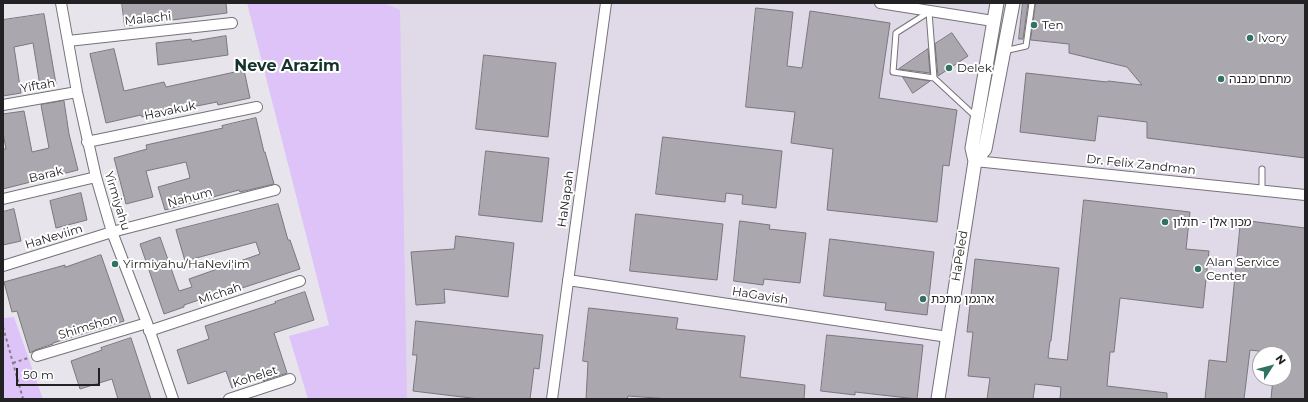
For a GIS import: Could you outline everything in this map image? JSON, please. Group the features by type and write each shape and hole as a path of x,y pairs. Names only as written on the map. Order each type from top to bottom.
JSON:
{"street":[{"name":"Yirmiyahu","path":"61,3 87,142 96,176 112,232 148,327 173,399"},
{"name":"HaNapah","path":"552,399 606,3"},
{"path":"880,3 928,12 993,21"},
{"name":"HaPeled","path":"938,399 975,161 972,148 997,3"},
{"name":"HaPeled","path":"975,161 985,149 1012,3"},
{"name":"Malachi","path":"68,41 232,23"},
{"name":"Yiftah","path":"3,105 77,92"},
{"name":"Havakuk","path":"87,142 257,106"},
{"name":"Dr. Felix Zandman","path":"975,161 1305,195"},
{"name":"Barak","path":"3,199 96,176"},
{"name":"Nahum","path":"112,232 275,190"},
{"name":"HaNeviim","path":"3,266 112,232"},
{"name":"HaGavish","path":"568,280 948,337"},
{"name":"Michah","path":"148,327 300,281"},
{"name":"Shimshon","path":"37,356 148,327"},
{"name":"Kohelet","path":"229,399 290,379"}],"lane":[{"path":"1003,51 1026,46 1032,3"},
{"path":"934,78 928,12 896,33 893,72 934,78 977,117"},
{"path":"1262,169 1262,191"}],"path":[{"path":"3,327 23,399"},
{"path":"13,363 37,356"}],"shaded area":[{"path":"247,3 384,3 400,10 407,399 308,399 289,336 329,325"},
{"path":"297,3 1305,3 1305,399 386,399"},
{"path":"14,317 43,399 3,399 3,318"}],"building":[{"path":"122,3 226,3 227,13 125,26"},
{"path":"1023,3 1028,3 1023,39 1019,39"},
{"name":"מתחם מבנה","path":"1036,3 1305,3 1305,158 1147,138 1147,122 1098,116 1095,141 1020,132 1026,73 1142,85 1127,67 1069,53 1069,44 1031,40"},
{"path":"756,8 793,12 787,66 802,68 810,11 890,23 879,98 957,110 949,166 943,165 937,222 827,210 833,149 791,143 795,112 746,107"},
{"path":"44,14 56,84 40,86 33,43 14,47 21,93 3,96 3,20"},
{"path":"952,33 968,56 938,76 935,44"},
{"path":"226,36 228,55 158,65 156,43 191,39 192,41"},
{"path":"114,49 124,91 164,82 166,87 244,70 250,98 218,105 217,102 142,117 141,115 106,123 90,54"},
{"path":"928,49 930,73 899,69"},
{"path":"484,55 556,63 548,137 476,129"},
{"path":"903,77 930,81 913,93"},
{"path":"64,101 69,134 78,170 3,189 3,149 6,149 3,133 3,114 24,111 32,152 49,148 41,105"},
{"path":"256,118 264,152 274,184 240,192 239,190 165,210 158,187 190,178 186,162 146,171 153,197 126,204 114,158 147,149 146,145 223,128 222,126"},
{"path":"663,137 782,151 776,208 742,204 743,195 726,193 725,202 656,194"},
{"path":"486,151 549,158 542,222 479,215"},
{"path":"81,193 87,220 56,228 50,201"},
{"path":"1084,200 1190,212 1186,249 1209,251 1203,308 1120,298 1114,352 1110,352 1107,386 1167,393 1167,399 1060,399 1061,387 1035,384 1033,399 987,399 990,378 968,376 973,332 967,332 975,259 1059,268 1048,358 1067,360"},
{"path":"278,204 288,240 290,240 300,269 233,291 232,289 184,305 184,307 164,314 140,244 160,237 179,291 192,287 189,279 260,254 256,242 185,261 176,230"},
{"path":"14,209 21,241 3,245 3,212"},
{"path":"636,214 723,224 717,280 630,271"},
{"path":"1241,220 1305,228 1305,399 1271,399 1272,386 1292,386 1292,346 1252,346 1252,350 1250,350 1244,399 1205,399 1209,360 1226,362"},
{"path":"740,221 770,225 769,229 806,233 800,283 764,279 763,285 734,281"},
{"path":"456,236 514,243 508,297 444,289 445,303 416,305 411,252 454,249"},
{"path":"830,239 934,252 927,315 885,310 886,303 824,296"},
{"path":"101,255 124,321 53,343 30,353 17,311 12,312 4,282 65,265 65,267"},
{"path":"305,292 314,320 274,333 287,373 263,381 262,378 232,388 226,371 188,384 177,350 209,339 205,326"},
{"path":"589,308 678,318 676,329 745,336 740,377 805,385 804,399 670,399 628,396 627,399 586,399 588,362 583,361"},
{"path":"416,321 543,335 539,369 534,368 530,399 479,399 413,391 417,355 413,355"},
{"path":"827,335 923,345 917,399 855,392 855,395 821,391"},
{"path":"131,338 151,399 118,399 112,379 80,389 71,361 102,350 101,348"}],"place":[{"name":"Ten","path":"1034,25"},
{"name":"Ivory","path":"1250,38"},
{"name":"Delek","path":"949,68"},
{"name":"מתחם מבנה","path":"1221,79"},
{"name":"מכון אלן - חולון","path":"1165,222"},
{"name":"Yirmiyahu/HaNevi'im","path":"115,264"},
{"name":"Alan Service Center","path":"1198,269"},
{"name":"ארגמן מתכת","path":"923,299"}],"district":[{"name":"Neve Arazim","path":"287,66"}]}
